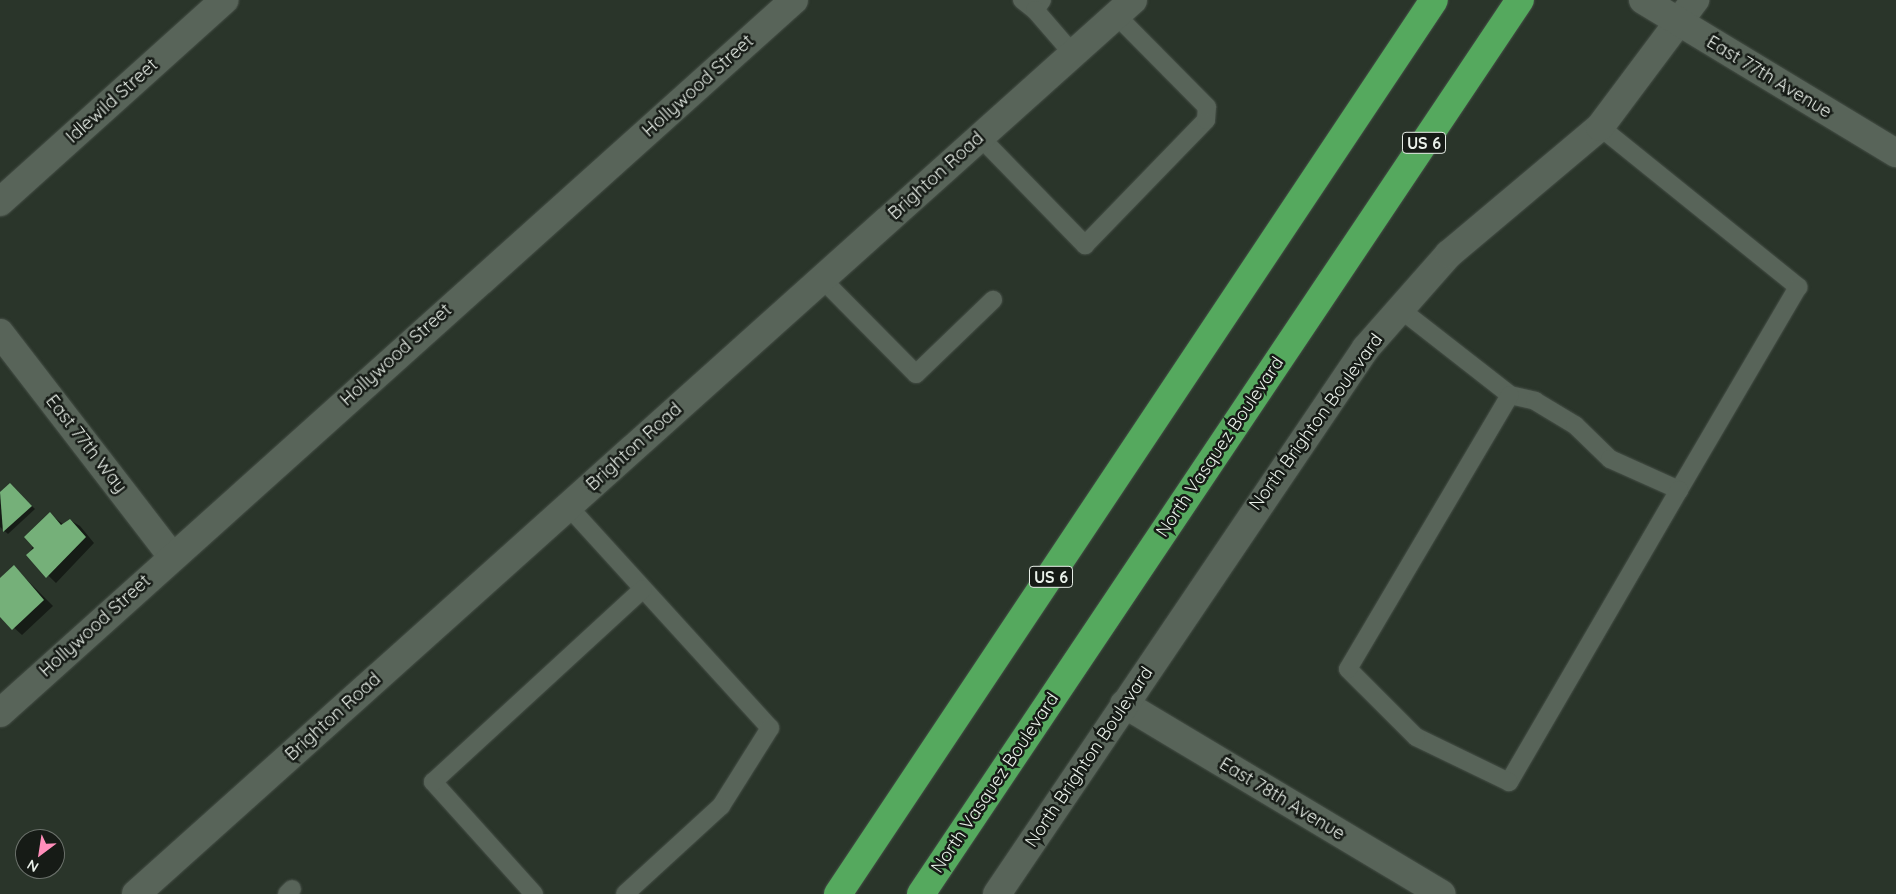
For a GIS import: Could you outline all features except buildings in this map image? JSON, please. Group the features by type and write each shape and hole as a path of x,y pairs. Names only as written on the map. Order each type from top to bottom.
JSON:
{"highway":[{"name":"US 6","path":"838,894 1434,0"},
{"name":"North Vasquez Boulevard","path":"921,894 1520,0"}],"street":[{"name":"Idlewild Street","path":"0,202 224,0"},
{"name":"Hollywood Street","path":"0,713 172,556 794,0"},
{"name":"East 77th Avenue","path":"1643,0 1896,153"},
{"name":"North Brighton Boulevard","path":"997,894 1332,394 1400,309 1449,254 1600,127 1680,23 1695,0"},
{"name":"Brighton Road","path":"136,894 821,278 1125,8"},
{"name":"East 77th Way","path":"0,333 172,556"},
{"name":"East 78th Avenue","path":"1124,704 1441,894"}],"lane":[{"path":"1033,3 1073,54"},
{"path":"980,136 1085,245 1206,120 1207,107 1125,8"},
{"path":"1510,395 1348,669 1416,738 1510,782 1798,288 1600,127"},
{"path":"821,278 916,374 993,300"},
{"path":"1400,309 1510,395 1535,401 1575,425 1610,459 1679,490"},
{"path":"568,506 770,728 721,806 625,894"},
{"path":"534,894 433,782 643,589"}]}
